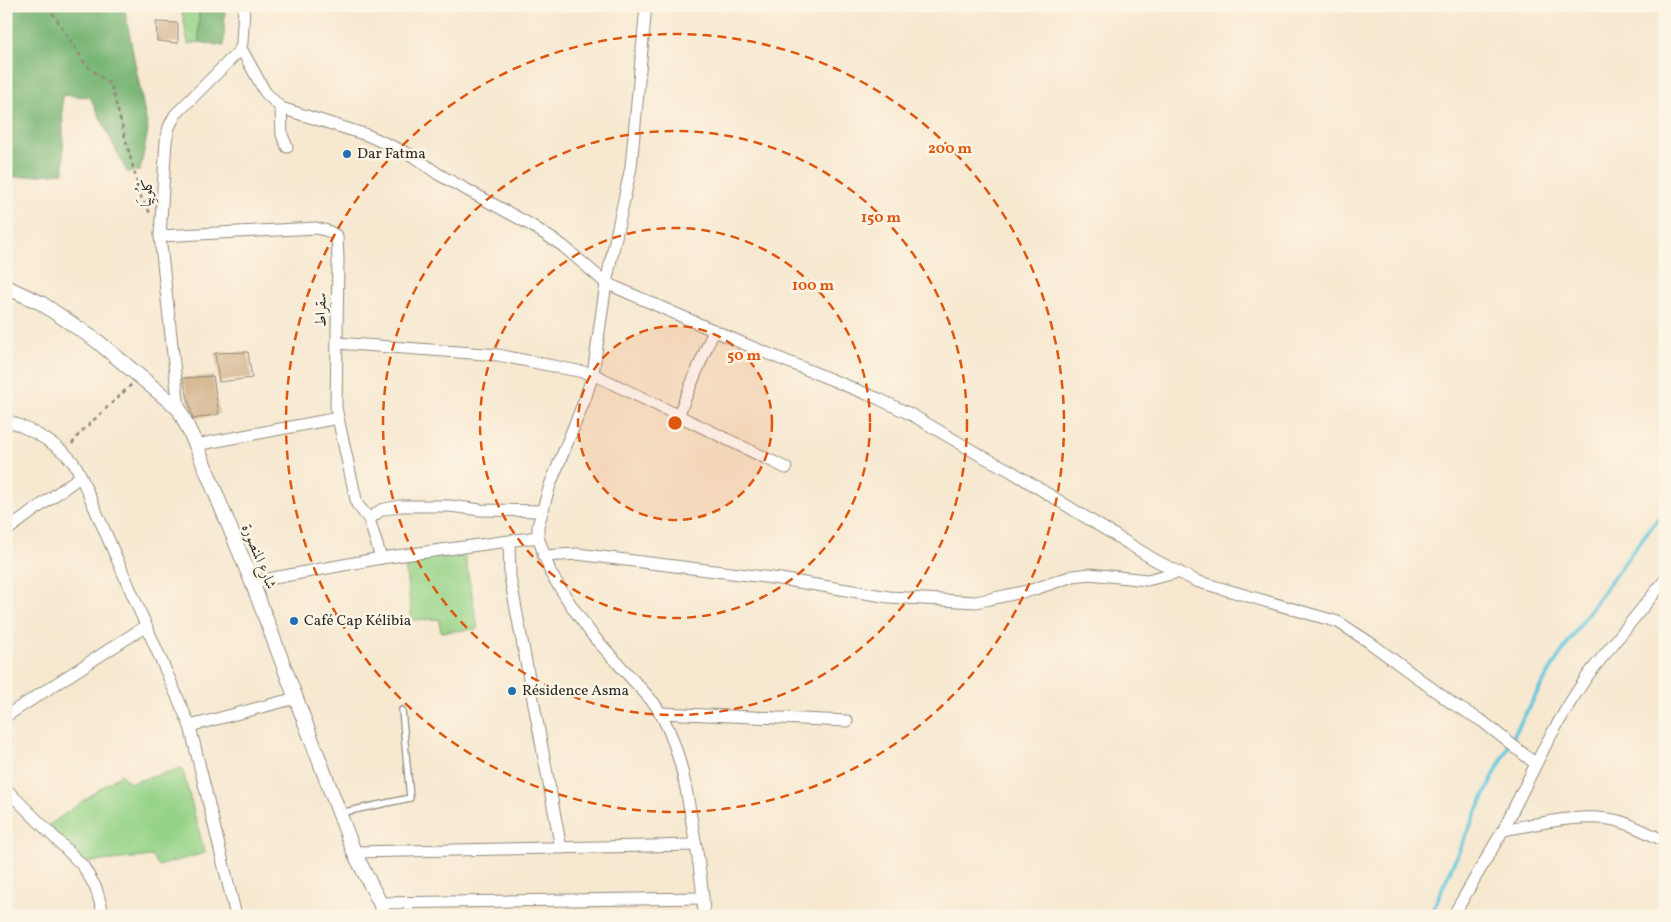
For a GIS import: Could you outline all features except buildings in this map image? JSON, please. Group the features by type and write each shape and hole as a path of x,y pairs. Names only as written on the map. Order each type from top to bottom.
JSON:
{"street":[{"path":"244,6 240,50 243,52 265,92 280,108 367,135 413,156 438,174 530,225 563,246 606,284 879,399 914,416 1009,470 1126,543 1196,581 1338,622 1369,642 1452,704 1482,721 1536,764"},
{"path":"646,6 631,167 606,284 593,374 585,400 550,485 538,526 538,537 543,556 551,574 572,608 593,636 648,696 661,713 674,747 690,814 704,898 704,916"},
{"name":"كْلُوبِيَا","path":"179,409 160,236 166,141 169,127 175,115 240,50"},
{"path":"280,108 282,135 287,147"},
{"name":"سقراط","path":"160,236 316,228 337,236 336,407 357,504 369,519 381,558"},
{"name":"شارع المنصورة","path":"6,287 41,303 97,341 179,409 196,445 252,582 354,852 382,909"},
{"path":"678,416 714,330"},
{"path":"337,343 498,355 593,374 786,468"},
{"path":"196,445 338,418"},
{"path":"6,420 37,435 65,453 74,462 81,476 190,726 236,916"},
{"path":"6,531 81,476"},
{"path":"369,519 381,510 400,506 450,506 481,510 542,511"},
{"path":"252,582 381,558 538,537"},
{"path":"509,542 510,577 561,848"},
{"path":"543,556 577,554 780,579 889,597 976,602 1032,590 1073,576 1090,574 1147,580 1179,572"},
{"path":"1453,916 1503,830 1547,742 1588,675 1665,580"},
{"path":"6,716 146,626"},
{"path":"190,726 296,698"},
{"path":"661,713 846,721"},
{"path":"6,789 83,866 96,888 104,916"},
{"path":"1503,830 1558,821 1594,818 1622,822 1665,841"},
{"path":"354,852 696,845"},
{"path":"382,909 704,898"}],"lane":[{"path":"340,813 410,798 402,710"}],"path":[{"path":"48,6 86,66 111,85 141,197 149,212 161,221"},
{"path":"65,453 79,434 140,377"}],"green space":[{"path":"6,6 124,6 148,130 140,171 127,172 90,97 62,95 64,173 6,178"},
{"path":"181,6 199,6 199,42 188,44"},
{"path":"199,6 225,6 224,46 199,42"},
{"path":"463,546 478,629 441,632 439,619 412,620 404,557"},
{"path":"182,768 205,853 158,866 152,856 82,863 45,828 121,774 130,783"}],"waterway":[{"path":"1430,916 1490,784 1540,688 1596,601 1665,510"}],"place":[{"name":"Dar Fatma","path":"347,154"},
{"name":"Café Cap Kélibia","path":"294,621"},
{"name":"Résidence Asma","path":"512,691"}]}
